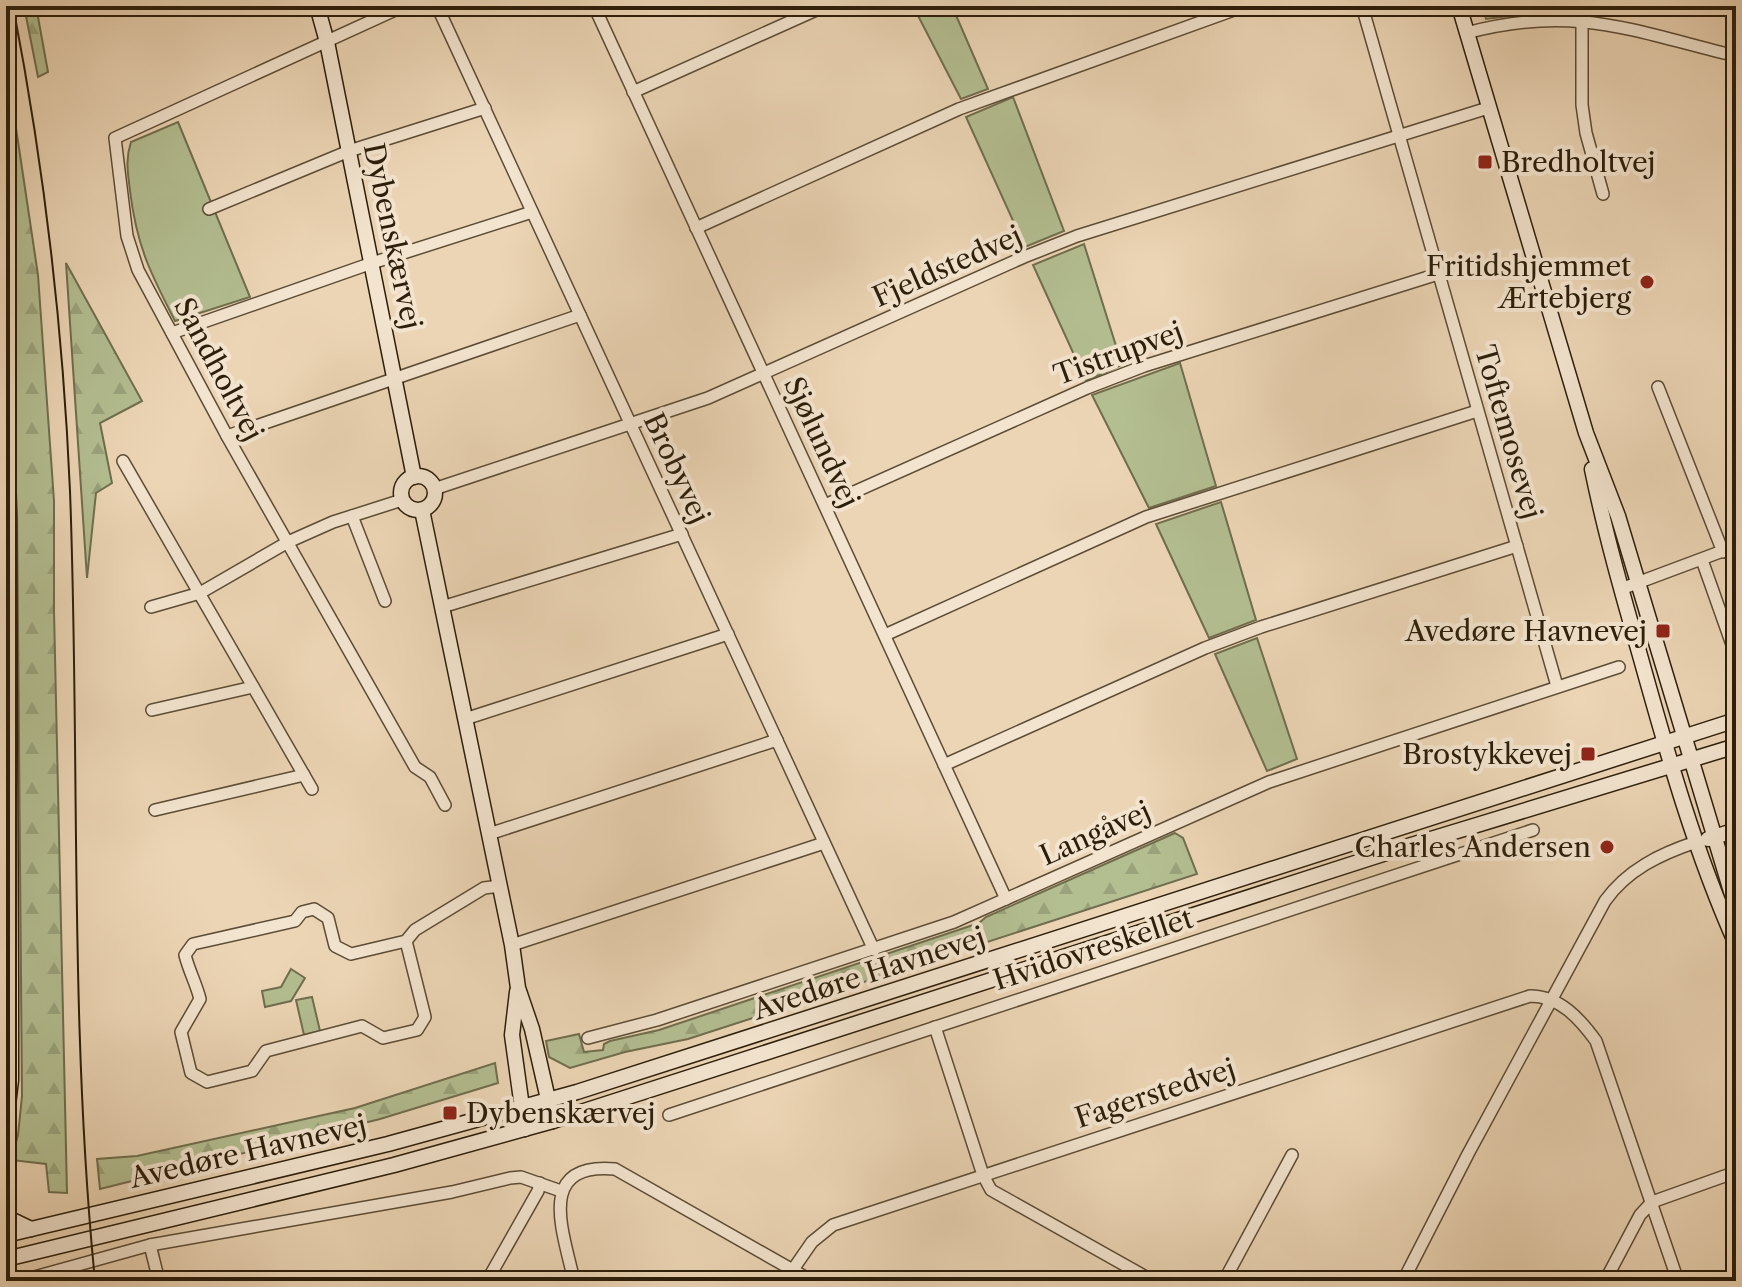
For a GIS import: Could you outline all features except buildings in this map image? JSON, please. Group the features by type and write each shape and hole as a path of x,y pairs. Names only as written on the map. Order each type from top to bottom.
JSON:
{"street":[{"name":"Dybenskærvej","path":"317,6 327,42 414,477"},
{"path":"327,42 404,6"},
{"name":"Brobyvej","path":"437,6 874,950"},
{"name":"Sjølundvej","path":"594,6 1006,899"},
{"path":"633,92 825,6"},
{"path":"696,228 959,109 1245,6"},
{"name":"Toftemosevej","path":"1362,6 1557,686"},
{"path":"1459,6 1586,433 1618,516 1736,908"},
{"path":"1466,33 1537,20 1582,20 1630,27 1736,56"},
{"path":"1582,20 1582,105 1586,133 1603,194"},
{"name":"Sandholtvej","path":"327,42 115,138 127,236 138,270 227,436 415,767 430,777 440,790 445,805"},
{"path":"1736,107 1736,131"},
{"path":"209,209 349,151 485,108"},
{"name":"Fjeldstedvej","path":"434,489 708,398 1077,236 1488,108"},
{"path":"172,333 372,263 532,212"},
{"name":"Tistrupvej","path":"825,505 1087,388 1144,366 1438,274"},
{"path":"227,436 580,315"},
{"path":"1658,387 1723,552"},
{"path":"885,635 1146,517 1213,493 1477,411"},
{"path":"1586,433 1602,521 1672,767 1696,842 1736,944"},
{"path":"6,454 11,1080 6,1122"},
{"path":"123,461 312,789"},
{"path":"414,477 427,479 434,489 431,504 422,510 410,509 402,500 402,487 414,477"},
{"path":"151,607 200,593 288,542 402,500"},
{"path":"422,510 512,945 518,988 532,1029 553,1121"},
{"path":"352,516 385,601"},
{"path":"442,607 682,534"},
{"path":"944,765 1205,648 1261,627 1517,546"},
{"path":"1621,589 1736,546"},
{"path":"1702,560 1736,656"},
{"path":"465,719 728,634"},
{"name":"Langåvej","path":"588,1038 657,1020 954,922 1269,782 1619,667"},
{"path":"152,710 253,687"},
{"name":"Avedøre Havnevej","path":"6,1235 329,1158 548,1100 727,1046 1736,720"},
{"path":"489,834 777,740"},
{"name":"Avedøre Havnevej","path":"6,1259 394,1165 553,1121 1408,846 1736,746"},
{"path":"155,810 304,775"},
{"name":"Hvidovreskellet","path":"669,1115 1533,830"},
{"path":"1403,1281 1597,915 1618,882 1635,870 1696,842 1736,830"},
{"path":"512,945 824,843"},
{"path":"406,941 425,1017 417,1030 383,1038 362,1026 266,1051 252,1071 207,1082 191,1073 181,1032 200,999 185,955 193,944 295,921 302,912 314,909 328,918 335,946 351,954 406,941 415,930 484,888 500,886"},
{"path":"518,988 512,1035 525,1129"},
{"name":"Fagerstedvej","path":"785,1281 812,1242 833,1225 1530,996 1552,1000"},
{"path":"1552,1000 1580,1019 1596,1041 1678,1281"},
{"path":"935,1027 983,1175 991,1190 1153,1281"},
{"path":"1224,1281 1292,1155"},
{"path":"574,1281 559,1208 561,1191 565,1184 597,1168 615,1169 812,1281"},
{"path":"1605,1281 1640,1215 1652,1202 1736,1172"},
{"path":"20,1281 150,1245 452,1192 510,1178 521,1177 561,1191"},
{"path":"487,1281 540,1183"},
{"path":"6,1217 31,1229"},
{"path":"150,1245 159,1281"}],"green space":[{"path":"24,6 36,6 48,72 38,77"},
{"path":"913,6 952,6 988,89 961,99"},
{"path":"1482,6 1613,6 1612,13 1543,12 1486,19"},
{"path":"1013,97 1064,231 1025,247 966,117"},
{"path":"13,108 38,275 54,501 67,1193 49,1192 46,1164 11,1160 18,1135 22,1096 17,509 6,372 6,112"},
{"path":"178,122 250,297 175,321 141,244 133,211 128,161 131,142"},
{"path":"1084,244 1122,365 1086,381 1033,265"},
{"path":"66,263 142,401 100,423 112,483 96,493 87,578"},
{"path":"1180,363 1216,486 1149,508 1092,395"},
{"path":"1221,502 1256,620 1209,638 1156,524"},
{"path":"1257,638 1297,759 1267,771 1215,654"},
{"path":"1175,833 1183,838 1197,874 688,1039 625,1052 570,1068 549,1057 546,1041 579,1034 584,1052 603,1050 604,1044 610,1041 659,1030 979,923 986,917"},
{"path":"291,969 305,978 291,1001 265,1007 262,991 281,987"},
{"path":"312,997 320,1031 304,1035 296,1000"},
{"path":"495,1063 498,1083 380,1119 100,1189 97,1159 137,1156 355,1108"}],"tram line":[{"path":"13,6 43,187 67,430 73,590 78,985 95,1281"}],"place":[{"name":"Bredholtvej","path":"1485,162"},
{"name":"Fritidshjemmet Ærtebjerg","path":"1647,282"},
{"name":"Avedøre Havnevej","path":"1663,631"},
{"name":"Brostykkevej","path":"1588,754"},
{"name":"Charles Andersen","path":"1607,847"},
{"name":"Dybenskærvej","path":"450,1113"}]}
